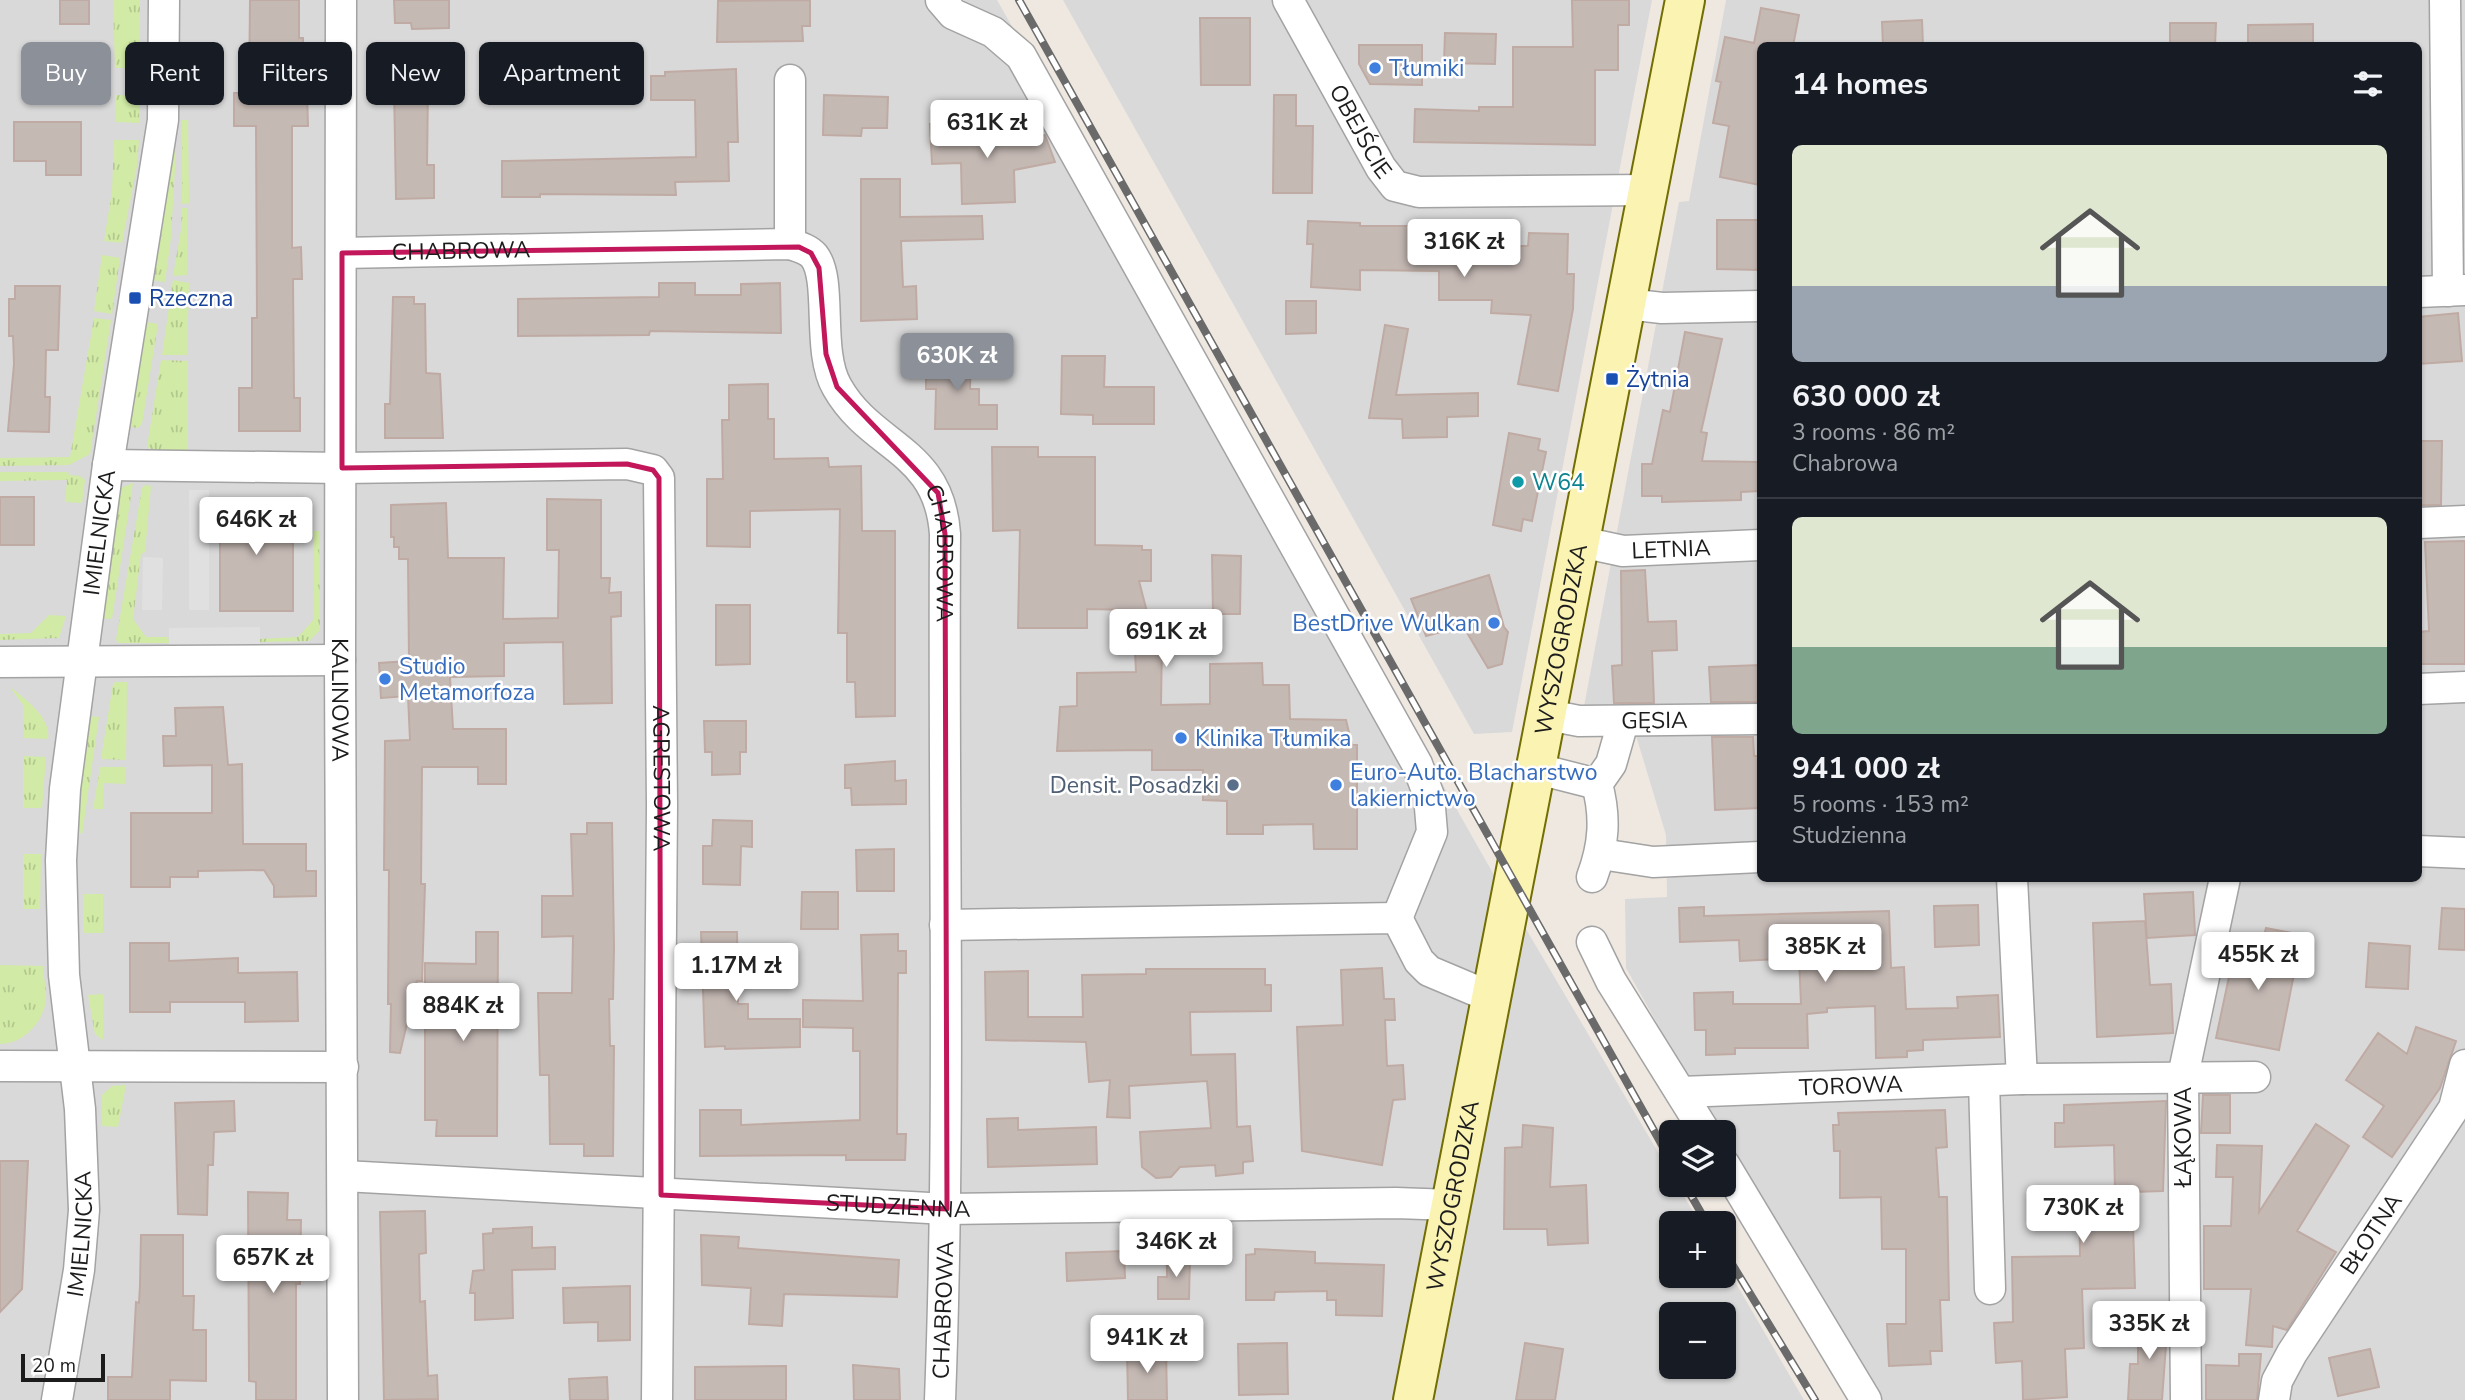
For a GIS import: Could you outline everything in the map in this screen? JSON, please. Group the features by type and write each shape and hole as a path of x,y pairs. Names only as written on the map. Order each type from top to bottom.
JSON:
{"street":[{"name":"IMIELNICKA","path":"57,1400 83,1232 75,1066 64,975 61,860 69,740 108,465 163,120 163,0"},
{"name":"KALINOWA","path":"341,0 343,1400"},
{"path":"941,0 953,14 993,32 1021,56 1417,764 1429,796 1432,832 1397,918 1419,961 1429,971 1493,998"},
{"name":"OBEJŚCIE","path":"1288,0 1381,168 1395,186 1419,192 1649,190"},
{"name":"WYSZOGRODZKA","path":"1413,1400 1538,769 1685,0"},
{"path":"2422,292 2457,290 2445,0"},
{"path":"790,80 790,244"},
{"name":"CHABROWA","path":"342,253 790,244 811,253 817,261 822,281 825,354 837,387 853,408 918,466 938,493 944,512 947,1209 940,1400"},
{"path":"1627,304 1662,308 1757,306"},
{"name":"AGRESTOWA","path":"342,468 627,464 653,470 659,478 662,531 661,1195 657,1400"},
{"path":"108,465 342,468"},
{"path":"2422,523 2465,521"},
{"name":"LETNIA","path":"1581,542 1623,551 1757,545"},
{"path":"0,662 340,660"},
{"path":"2422,689 2465,687"},
{"name":"GĘSIA","path":"1548,716 1579,721 1623,722 1757,719"},
{"path":"1597,784 1611,764 1623,722"},
{"path":"1538,769 1597,784"},
{"path":"1597,784 1603,805 1596,865 1757,857"},
{"path":"2422,851 2465,853"},
{"path":"2012,882 2022,1079"},
{"name":"ŁĄKOWA","path":"2186,1400 2183,1076 2224,882"},
{"path":"945,925 1397,918"},
{"path":"1592,942 1611,981 1698,1120"},
{"name":"BŁOTNA","path":"2274,1400 2277,1381 2292,1353 2454,1108 2465,1065"},
{"path":"0,1066 343,1067"},
{"name":"TOROWA","path":"1681,1092 2022,1079 2255,1077"},
{"path":"1984,1081 1990,1289"},
{"name":"STUDZIENNA","path":"344,1176 947,1209 1396,1203 1452,1205"},
{"path":"1736,1184 1866,1400"}],"highlighted area":[{"path":"799,247 811,253 819,268 826,354 837,387 938,493 945,534 947,1209 661,1195 659,478 653,470 627,464 342,468 342,253"}],"shaded area":[{"path":"0,0 997,0 1494,875 1659,1154 1659,1197 1684,1197 1693,1211 1659,1211 1659,1288 1736,1288 1736,1284 1804,1400 0,1400"},
{"path":"1063,0 1652,0 1512,732 1474,734"},
{"path":"1726,0 2465,0 2465,1400 1880,1400 1780,1241 1736,1163 1736,1120 1711,1120 1626,968 1625,899 1667,897 1666,835 1631,719 1582,717 1679,202 1689,201"},
{"path":"189,490 209,490 209,610 189,610"},
{"path":"143,557 163,558 162,610 142,610"},
{"path":"260,627 260,650 171,650 169,645 169,628"}],"green space":[{"path":"113,0 140,0 140,42 125,42 125,68 115,68"},
{"path":"115,95 125,95 125,105 139,105 139,123 116,122"},
{"path":"182,120 188,120 189,203 182,204"},
{"path":"114,140 139,140 137,166 122,243 104,241 112,191"},
{"path":"172,149 176,151 171,238 165,282 152,280"},
{"path":"182,208 187,208 187,275 173,276 181,230"},
{"path":"102,255 120,258 112,314 94,311"},
{"path":"173,280 189,283 187,355 162,355"},
{"path":"94,318 111,320 90,454 69,465 0,466 0,458 70,457"},
{"path":"146,322 158,324 142,424 138,428 130,427"},
{"path":"161,360 188,361 188,451 155,451 147,447"},
{"path":"0,472 68,472 69,475 80,476 85,480 82,503 65,502 67,480 0,481"},
{"path":"133,483 112,619 100,618 121,488"},
{"path":"145,485 151,486 145,552 141,554 133,619 146,637 168,637 169,643 119,643 116,640 142,488"},
{"path":"314,531 319,531 320,630 309,641 260,642 260,639 298,637 314,619"},
{"path":"49,615 66,616 59,638 0,640 0,634 31,633"},
{"path":"127,682 126,760 101,759 113,684"},
{"path":"10,687 42,717 48,731 48,739 24,738 23,705"},
{"path":"86,716 99,717 82,835 77,829"},
{"path":"23,756 46,757 42,808 23,808"},
{"path":"100,767 126,767 125,784 104,783 103,809 93,809"},
{"path":"23,854 41,854 40,909 23,909"},
{"path":"83,894 103,894 103,933 83,933"},
{"path":"0,965 43,966 46,996 41,1017 31,1031 16,1040 0,1044"},
{"path":"104,994 103,1040 95,1034 88,995"},
{"path":"126,1085 118,1127 102,1126 102,1095 112,1086"}],"building":[{"path":"60,0 89,0 89,24 60,24"},
{"path":"250,0 299,0 299,38 303,38 303,42 250,42"},
{"path":"394,0 449,0 449,28 412,29 411,23 395,23"},
{"path":"810,0 810,26 802,26 803,41 717,42 718,1"},
{"path":"1572,0 1629,0 1629,25 1618,25 1618,70 1595,70 1595,145 1414,142 1415,109 1479,111 1479,107 1513,107 1513,47 1573,47"},
{"path":"1761,8 1799,15 1794,42 1757,42 1757,184 1720,177 1729,126 1713,123 1721,82 1716,81 1725,37 1754,43"},
{"path":"1200,18 1250,18 1250,85 1201,85"},
{"path":"1922,20 1923,42 1883,42 1882,22"},
{"path":"2170,23 2216,23 2215,42 2170,42"},
{"path":"2313,24 2313,42 2248,42 2248,25"},
{"path":"1445,33 1496,34 1495,64 1444,63"},
{"path":"1359,45 1422,45 1422,85 1370,84 1359,64"},
{"path":"736,69 738,142 728,142 729,181 675,182 676,195 540,194 540,197 502,197 502,161 696,157 695,100 651,100 651,76 665,76 665,72"},
{"path":"234,93 238,93 238,105 307,105 308,126 292,126 292,248 301,247 302,279 293,279 294,398 300,398 300,431 239,431 239,388 252,388 252,318 257,318 256,126 234,126"},
{"path":"824,95 888,97 887,128 862,128 861,136 823,135"},
{"path":"1274,95 1296,95 1296,126 1313,126 1312,193 1273,193"},
{"path":"394,105 428,105 427,165 434,165 434,198 396,199"},
{"path":"14,122 81,122 81,175 46,175 46,161 14,161"},
{"path":"974,123 974,140 1045,135 1055,162 1014,170 1015,202 962,204 961,163 932,164 930,124"},
{"path":"861,179 900,179 900,217 982,216 983,239 901,241 903,287 916,286 917,319 861,321"},
{"path":"1717,220 1757,220 1757,270 1717,269"},
{"path":"1308,221 1360,223 1360,226 1439,226 1439,244 1474,246 1528,246 1529,233 1568,234 1567,274 1574,274 1573,309 1558,391 1518,384 1531,315 1491,313 1492,300 1439,300 1439,271 1360,270 1360,290 1311,287 1313,244 1307,244"},
{"path":"659,283 695,283 695,295 741,295 741,284 780,283 781,333 650,331 649,335 518,336 518,299 659,297"},
{"path":"15,286 60,286 58,350 46,350 45,397 50,397 49,432 8,431 14,364 13,336 9,336 9,299 15,299"},
{"path":"393,297 414,297 414,304 425,304 426,373 440,374 443,438 385,438 385,404 390,404"},
{"path":"1286,301 1316,301 1316,333 1286,334"},
{"path":"2458,313 2462,361 2422,364 2422,317"},
{"path":"1385,325 1408,329 1396,395 1478,393 1478,416 1447,417 1447,437 1403,438 1402,419 1369,418"},
{"path":"1685,332 1722,339 1701,432 1707,433 1702,461 1757,462 1757,491 1741,492 1741,500 1662,502 1662,496 1642,496 1642,464 1652,464 1663,410 1670,412"},
{"path":"926,351 971,351 970,389 979,389 979,405 997,405 997,429 935,429 936,389 926,389"},
{"path":"1062,356 1105,356 1104,387 1154,387 1154,424 1093,424 1093,415 1061,414"},
{"path":"768,384 768,419 774,419 774,459 828,458 829,467 861,466 862,531 895,531 895,716 856,717 855,682 847,682 847,633 838,633 840,509 750,511 750,547 707,546 707,479 723,479 722,420 729,420 729,385"},
{"name":"W64","path":"1509,433 1540,439 1538,450 1546,452 1532,521 1523,519 1521,531 1493,525"},
{"path":"2422,441 2442,441 2441,505 2422,505"},
{"path":"992,447 1038,447 1038,457 1095,457 1095,545 1142,546 1142,550 1151,550 1151,581 1139,581 1155,643 1162,642 1161,705 1210,704 1210,664 1262,663 1263,685 1289,685 1290,719 1346,720 1352,745 1357,745 1357,849 1314,849 1313,824 1263,825 1263,834 1227,834 1227,801 1203,800 1203,770 1152,770 1152,750 1057,751 1060,707 1077,706 1077,673 1136,672 1133,610 1087,609 1087,628 1018,628 1020,530 993,531"},
{"path":"0,497 34,497 34,545 0,545"},
{"path":"547,499 601,500 601,578 610,578 609,593 621,592 621,616 611,617 612,703 564,704 563,642 504,643 504,676 450,677 453,729 506,729 506,784 478,784 478,767 422,767 421,884 425,884 422,981 417,981 400,1053 390,1052 389,870 384,870 385,741 410,740 408,696 381,698 379,663 409,661 408,559 399,559 399,547 394,547 394,537 391,537 391,505 446,503 448,558 504,558 503,619 558,618 559,550 547,550"},
{"path":"220,503 293,503 293,611 220,611"},
{"path":"2465,541 2465,664 2422,664 2422,632 2429,631 2425,542"},
{"path":"1212,555 1241,556 1240,614 1213,614"},
{"path":"1645,570 1648,622 1676,621 1677,650 1652,651 1654,703 1614,703 1612,666 1622,665 1621,571"},
{"path":"1489,575 1504,627 1508,632 1502,664 1488,668 1463,626 1426,636 1411,599"},
{"path":"716,605 750,605 750,664 716,665"},
{"path":"1757,665 1757,702 1711,702 1709,667"},
{"path":"223,707 228,765 242,764 243,844 306,844 306,871 316,871 316,896 274,897 274,886 264,870 198,871 198,877 170,877 170,887 131,887 131,813 212,813 212,765 164,766 163,736 176,736 175,708"},
{"path":"704,721 746,721 746,752 740,752 740,774 712,775 712,752 705,752"},
{"path":"1712,737 1753,737 1754,756 1757,756 1757,808 1715,810"},
{"path":"895,761 895,781 906,780 906,804 852,805 851,788 845,788 845,765"},
{"path":"713,820 752,821 752,847 741,846 740,885 703,884 703,846 712,846"},
{"path":"587,823 612,823 614,947 613,999 609,999 610,1046 614,1046 613,1156 584,1156 584,1144 550,1144 549,1075 540,1075 538,993 572,993 573,936 542,937 542,896 573,896 571,834 587,834"},
{"path":"894,849 894,891 857,891 856,850"},
{"path":"802,892 838,892 838,929 801,929"},
{"path":"2193,892 2195,935 2147,938 2144,894"},
{"path":"1978,905 1979,945 1935,947 1934,906"},
{"path":"1704,907 1704,916 1889,911 1891,968 1904,967 1906,1009 1958,1008 1957,997 1998,995 2000,1037 1923,1040 1923,1050 1907,1051 1907,1057 1876,1058 1875,1006 1827,1008 1827,1012 1807,1014 1808,1048 1735,1048 1735,1054 1706,1055 1706,1030 1695,1030 1694,993 1733,992 1733,1004 1801,1004 1799,958 1740,961 1739,940 1680,942 1679,908"},
{"path":"2442,908 2465,909 2465,950 2439,949"},
{"path":"2145,921 2150,985 2171,984 2173,1033 2097,1037 2093,923"},
{"path":"2266,928 2292,933 2285,968 2294,974 2279,1050 2216,1038 2237,939 2262,944"},
{"path":"476,932 498,932 497,1136 436,1136 437,1120 425,1120 425,963 476,964"},
{"path":"701,932 737,932 738,1004 748,1004 748,1019 800,1019 800,1047 705,1047"},
{"path":"898,934 898,951 906,951 906,973 898,973 897,1134 906,1134 905,1160 846,1160 846,1155 700,1156 700,1110 741,1110 741,1125 860,1120 860,1051 853,1051 853,1028 803,1027 803,1000 863,1001 861,935"},
{"path":"130,943 169,943 169,961 238,958 238,973 297,972 298,1021 245,1022 245,1002 170,1002 170,1012 130,1012"},
{"path":"2369,943 2410,946 2408,989 2366,987"},
{"path":"1382,968 1384,999 1394,999 1395,1020 1385,1020 1387,1066 1403,1065 1405,1099 1393,1100 1382,1165 1302,1151 1297,1027 1343,1025 1341,970"},
{"path":"1146,969 1265,969 1265,985 1271,985 1271,1011 1190,1012 1191,1055 1235,1054 1237,1127 1250,1126 1253,1161 1243,1162 1243,1173 1216,1176 1215,1165 1180,1167 1171,1177 1156,1178 1142,1167 1140,1132 1211,1128 1207,1081 1129,1086 1130,1118 1107,1117 1110,1080 1089,1082 1086,1042 986,1040 985,972 1028,971 1028,1017 1083,1017 1082,975 1146,974"},
{"path":"2416,1027 2456,1041 2440,1088 2392,1157 2363,1137 2384,1106 2346,1080 2378,1033 2407,1054"},
{"path":"2203,1095 2230,1095 2230,1133 2201,1133"},
{"path":"234,1101 235,1131 214,1132 213,1165 208,1165 207,1215 178,1214 175,1103"},
{"path":"2166,1101 2163,1191 2132,1192 2135,1288 2082,1289 2084,1348 2065,1349 2067,1397 2023,1400 2022,1361 1996,1363 1994,1323 2013,1322 2012,1257 2080,1256 2079,1193 2115,1191 2114,1145 2055,1147 2055,1123 2064,1123 2064,1105"},
{"path":"1945,1110 1947,1147 1936,1148 1939,1197 1947,1197 1949,1300 1940,1300 1942,1351 1930,1351 1931,1364 1889,1366 1887,1324 1906,1324 1906,1249 1882,1249 1881,1197 1840,1198 1840,1151 1834,1151 1833,1125 1839,1125 1838,1113"},
{"path":"1018,1118 1018,1130 1096,1127 1097,1164 988,1167 987,1119"},
{"path":"2316,1124 2349,1146 2297,1231 2336,1252 2287,1330 2273,1326 2272,1347 2246,1345 2251,1289 2204,1289 2204,1226 2231,1226 2233,1177 2216,1177 2217,1145 2262,1146 2259,1212"},
{"path":"1523,1125 1553,1128 1550,1187 1586,1185 1588,1243 1548,1245 1547,1229 1504,1229 1505,1148 1522,1147"},
{"path":"0,1161 28,1161 22,1289 0,1312"},
{"path":"248,1192 288,1193 287,1220 301,1220 300,1284 296,1284 296,1400 256,1400 256,1382 249,1381"},
{"path":"425,1211 426,1253 419,1254 420,1302 425,1301 428,1376 437,1375 438,1399 384,1400 380,1212"},
{"path":"532,1227 532,1248 555,1247 555,1269 512,1270 513,1318 475,1320 475,1293 470,1293 473,1271 484,1270 483,1234 493,1233 493,1229"},
{"path":"141,1235 183,1235 183,1296 194,1296 193,1330 206,1330 206,1381 170,1380 170,1400 108,1400 108,1377 132,1377 136,1302 139,1303"},
{"path":"701,1235 739,1237 738,1248 899,1260 897,1297 784,1294 782,1326 749,1324 751,1288 702,1285"},
{"path":"1255,1249 1315,1252 1315,1263 1384,1265 1382,1316 1336,1315 1336,1300 1327,1300 1327,1291 1275,1292 1274,1300 1246,1300 1246,1255 1255,1254"},
{"path":"1124,1251 1125,1278 1067,1281 1066,1253"},
{"path":"1167,1256 1190,1256 1189,1299 1158,1299 1158,1277 1167,1277"},
{"path":"630,1286 630,1340 598,1341 598,1322 564,1323 563,1288"},
{"path":"2138,1318 2168,1318 2162,1400 2128,1400 2130,1364 2138,1364"},
{"path":"1287,1343 1288,1394 1239,1395 1238,1344"},
{"path":"1525,1343 1563,1349 1555,1400 1516,1400"},
{"path":"1166,1349 1167,1400 1128,1400 1127,1350"},
{"path":"2370,1349 2379,1387 2338,1396 2329,1358"},
{"path":"2239,1354 2261,1354 2257,1400 2206,1400 2206,1365 2239,1366"},
{"path":"853,1365 899,1369 900,1400 854,1400"},
{"path":"786,1366 786,1400 695,1400 695,1367"},
{"path":"607,1377 608,1400 570,1400 569,1379"}],"railway":[{"path":"1019,0 1659,1140"},
{"path":"1692,1197 1700,1211"},
{"path":"1736,1271 1815,1400"}],"place":[{"name":"Tłumiki","path":"1375,68"},
{"name":"Rzeczna","path":"135,298"},
{"name":"Żytnia","path":"1612,379"},
{"name":"W64","path":"1518,482"},
{"name":"BestDrive Wulkan","path":"1494,623"},
{"name":"Studio Metamorfoza","path":"385,679"},
{"name":"Klinika Tłumika","path":"1181,738"},
{"name":"Densit. Posadzki","path":"1233,785"},
{"name":"Euro-Auto. Blacharstwo lakiernictwo","path":"1336,785"}]}
